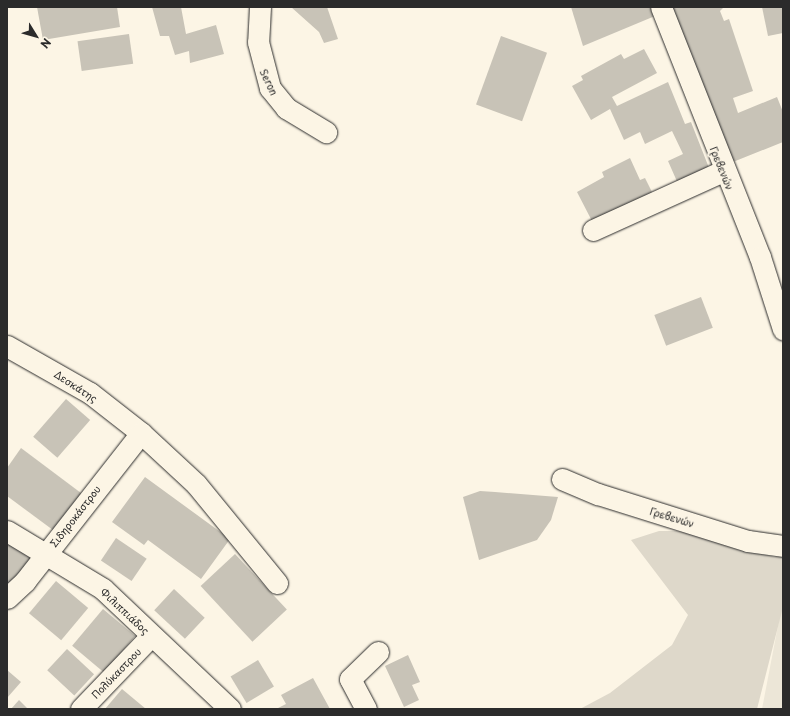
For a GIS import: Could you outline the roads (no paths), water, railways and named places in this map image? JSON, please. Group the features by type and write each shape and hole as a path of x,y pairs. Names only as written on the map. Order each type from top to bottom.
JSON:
{"street":[{"name":"Seron","path":"260,7 258,42 270,88 286,108 326,132"},
{"name":"Γρεβενών","path":"661,7 723,171 760,257 783,329"},
{"path":"593,230 723,171"},
{"name":"Δεσκάτης","path":"7,346 90,393 141,433 206,496 277,583"},
{"name":"Σιδηροκάστρου","path":"7,598 46,553 141,433"},
{"name":"Γρεβενών","path":"562,480 598,494 748,541 783,546"},
{"name":"Φιλιππιάδος","path":"7,531 46,553 103,589 230,709"},
{"name":"Πολύκαστρου","path":"81,709 151,636"},
{"path":"366,709 350,679 378,652"}]}
